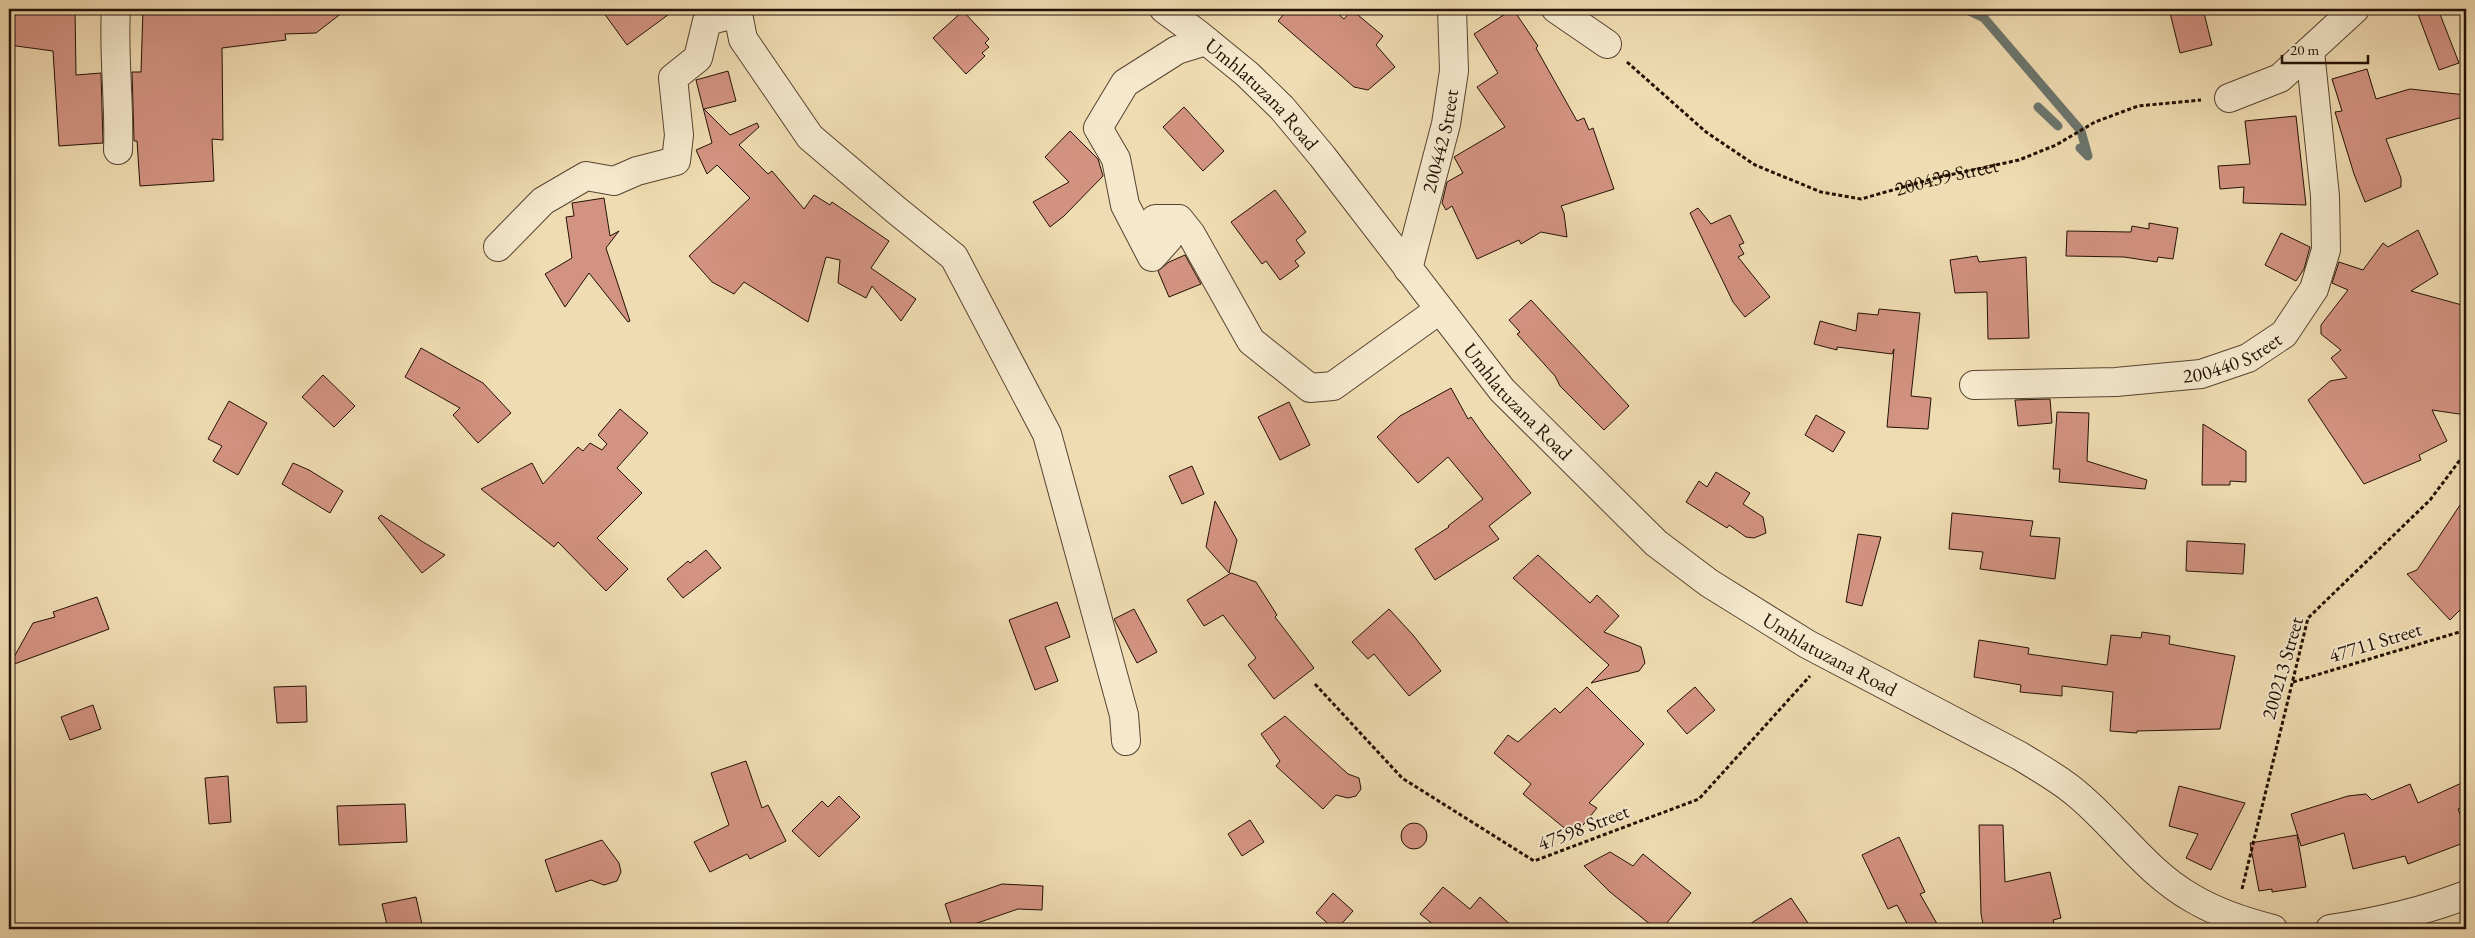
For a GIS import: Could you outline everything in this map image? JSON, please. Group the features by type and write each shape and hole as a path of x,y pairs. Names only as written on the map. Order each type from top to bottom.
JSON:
{"street":[{"path":"116,9 114,40 119,123 118,150"},
{"name":"Umhlatuzana Road","path":"1164,9 1206,41 1282,108 1322,156 1502,390 1656,543 1709,583 1828,655 2020,756 2046,772 2077,794 2159,876 2232,924 2273,929"},
{"name":"200442 Street","path":"1408,269 1446,124 1454,71 1452,9"},
{"path":"1556,9 1607,44"},
{"path":"2229,98 2280,78 2355,9"},
{"path":"498,247 543,201 586,176 614,181 636,171 676,161 679,135 673,78 698,58 707,21 738,11 743,39 810,137 954,257 1048,434 1095,614 1124,715 1126,740"},
{"path":"1206,41 1177,50 1125,83 1098,128 1116,158 1125,205 1152,257 1169,238 1156,219 1180,219 1251,342 1310,388 1332,386 1439,310"},
{"name":"200440 Street","path":"1974,385 2116,382 2201,374 2248,358 2284,334 2314,289 2326,250 2325,196 2310,51"},
{"path":"2330,929 2374,923 2434,907 2466,895"}],"path":[{"name":"200439 Street","path":"1607,44 1706,132 1755,164 1821,192 1861,199 1935,178 2019,160 2056,145 2094,122 2138,106 2229,98"},
{"name":"200213 Street","path":"2232,924 2308,618 2430,500 2466,452"},
{"name":"47711 Street","path":"2292,682 2466,630"},
{"name":"47598 Street","path":"1315,684 1402,778 1534,861 1698,799 1828,655"}],"building":[{"path":"9,9 75,9 76,75 101,73 103,143 59,146 53,51 9,45"},
{"path":"143,9 347,9 316,33 285,34 286,40 222,48 223,140 212,139 214,181 140,186 137,141 134,141 132,72 141,72"},
{"path":"601,9 676,9 627,45"},
{"path":"1288,9 1332,9 1344,19 1352,10 1383,36 1376,45 1395,67 1368,90 1354,87 1278,21"},
{"path":"1513,9 1538,46 1536,48 1577,121 1584,118 1589,130 1593,128 1614,189 1561,206 1564,213 1567,237 1541,232 1521,244 1519,240 1477,259 1452,206 1446,210 1442,203 1447,182 1463,173 1454,157 1505,127 1477,87 1498,73 1474,34"},
{"path":"2169,9 2203,9 2212,45 2180,53"},
{"path":"2416,9 2438,9 2459,63 2439,70"},
{"path":"963,11 989,39 985,43 989,47 982,53 985,56 966,74 933,38"},
{"path":"2367,69 2376,99 2410,89 2466,95 2466,116 2386,139 2401,178 2401,187 2365,202 2354,174 2335,112 2342,111 2332,79"},
{"path":"728,71 736,101 704,109 730,135 757,123 759,127 739,145 768,174 772,171 804,209 814,195 830,205 832,202 889,241 871,268 916,299 901,321 872,286 866,298 838,283 840,260 826,257 808,322 744,282 734,294 712,282 689,256 750,198 717,165 707,174 696,150 712,143 696,80"},
{"path":"1184,107 1224,151 1203,171 1163,127"},
{"path":"2296,116 2306,205 2243,203 2244,187 2220,189 2218,166 2250,164 2245,121"},
{"path":"1070,131 1098,159 1103,176 1064,216 1050,227 1033,202 1069,182 1045,157"},
{"path":"1275,190 1306,232 1296,240 1305,253 1295,261 1299,266 1280,280 1266,261 1262,264 1231,222"},
{"path":"604,198 610,236 619,231 606,248 630,321 628,322 589,273 565,307 545,274 572,258 566,217 574,216 572,203"},
{"path":"1698,208 1711,224 1730,215 1744,243 1739,245 1744,254 1738,257 1770,297 1745,317 1733,302 1690,213"},
{"path":"2149,223 2178,228 2173,259 2158,257 2157,262 2124,257 2066,256 2067,231 2131,232 2132,226 2149,229"},
{"path":"2418,230 2438,274 2411,291 2462,305 2461,311 2466,312 2466,415 2432,410 2447,441 2419,455 2421,460 2364,484 2308,400 2330,381 2347,378 2331,358 2341,350 2321,334 2321,325 2348,290 2332,283 2339,262 2363,270 2383,243 2388,247"},
{"path":"2281,233 2310,247 2304,269 2296,281 2265,265"},
{"path":"1185,255 1201,284 1169,297 1158,271 1169,262"},
{"path":"1977,256 1979,262 2026,257 2029,338 1988,339 1987,292 1955,293 1950,260"},
{"path":"1531,300 1629,406 1604,430 1560,386 1555,376 1517,334 1520,332 1509,320"},
{"path":"1879,309 1920,313 1911,396 1931,398 1928,429 1887,427 1894,349 1892,354 1837,347 1837,350 1814,344 1820,321 1856,331 1858,313 1878,315"},
{"path":"421,348 483,383 511,413 478,443 453,415 460,408 405,377"},
{"path":"323,375 355,406 334,427 302,397"},
{"path":"1451,388 1468,419 1471,417 1531,493 1489,526 1499,539 1435,580 1415,549 1449,527 1483,499 1448,457 1418,483 1377,437 1400,416"},
{"path":"2050,399 2052,423 2018,426 2015,400"},
{"path":"229,401 267,423 238,475 213,461 222,446 208,439"},
{"path":"1289,402 1310,445 1280,460 1258,417"},
{"path":"620,409 648,433 617,468 642,493 597,538 628,569 606,591 558,542 554,547 481,489 532,463 543,484 578,447 583,451 590,443 602,450 607,444 598,435"},
{"path":"2057,412 2089,413 2087,461 2147,480 2145,489 2059,482 2060,469 2053,469"},
{"path":"1816,415 1845,432 1833,452 1805,435"},
{"path":"2203,424 2246,451 2246,482 2230,481 2230,485 2202,485"},
{"path":"293,463 309,470 343,491 330,513 282,484"},
{"path":"1192,466 1204,494 1182,504 1169,476"},
{"path":"1716,472 1750,493 1743,504 1763,517 1766,533 1754,538 1746,537 1729,525 1727,528 1686,502 1699,481 1707,487"},
{"path":"2466,496 2466,604 2450,620 2407,574 2417,570"},
{"path":"1215,501 1237,540 1229,573 1206,547"},
{"path":"1952,513 2033,521 2030,536 2060,538 2055,579 1980,569 1983,552 1949,549"},
{"path":"381,515 445,555 422,573 378,518"},
{"path":"1858,534 1881,537 1862,606 1846,602"},
{"path":"2187,541 2245,544 2243,574 2186,571"},
{"path":"706,550 721,568 683,598 667,579 688,561 690,563"},
{"path":"1538,555 1590,603 1597,595 1619,616 1604,632 1641,647 1645,663 1639,671 1591,683 1609,665 1513,578"},
{"path":"1231,573 1256,582 1277,615 1275,617 1314,668 1274,699 1248,665 1256,658 1223,615 1204,626 1187,600"},
{"path":"97,597 109,629 9,666 33,623 55,617 53,612"},
{"path":"1057,602 1070,637 1045,647 1058,681 1035,690 1009,620"},
{"path":"1134,609 1157,652 1137,663 1114,619"},
{"path":"1389,609 1413,635 1441,671 1409,696 1374,654 1368,659 1352,642"},
{"path":"2142,632 2170,636 2169,644 2235,656 2220,729 2137,731 2137,733 2110,731 2113,692 2062,686 2062,696 2020,692 2021,685 1974,677 1979,640 2029,648 2028,654 2107,665 2111,635 2141,638"},
{"path":"306,686 307,722 277,723 274,687"},
{"path":"1587,687 1644,744 1589,803 1597,808 1574,836 1523,794 1531,784 1494,753 1508,735 1518,742 1555,708 1560,713"},
{"path":"1695,687 1715,710 1687,734 1667,711"},
{"path":"93,705 101,729 70,740 61,717"},
{"path":"1285,716 1348,774 1359,778 1361,789 1356,796 1348,798 1336,795 1323,809 1276,766 1280,761 1261,734"},
{"path":"746,761 762,808 768,805 786,841 750,859 747,854 710,872 694,842 729,825 711,773"},
{"path":"228,776 231,822 209,824 205,778"},
{"path":"2466,781 2466,805 2458,809 2466,827 2466,842 2408,864 2405,856 2353,869 2344,833 2301,846 2291,814 2348,796 2366,794 2372,800 2410,784 2418,803"},
{"path":"2179,786 2245,803 2211,870 2186,858 2198,834 2169,826"},
{"path":"839,796 860,817 819,857 792,831 822,801 828,807"},
{"path":"405,804 407,842 339,845 337,806"},
{"path":"1250,820 1264,842 1242,856 1228,834"},
{"path":"1414,823 1423,827 1427,836 1423,845 1414,849 1405,845 1401,836 1405,827"},
{"path":"1979,825 2003,825 2005,882 2050,872 2061,918 2053,920 2054,923 2029,929 1984,929 1981,914"},
{"path":"2297,835 2306,887 2272,892 2272,889 2259,891 2250,843"},
{"path":"1899,837 1925,892 1920,894 1940,929 1910,929 1897,905 1888,909 1862,855"},
{"path":"602,840 619,863 621,872 617,881 604,885 591,880 556,892 545,860"},
{"path":"1610,852 1633,866 1643,854 1691,893 1662,929 1656,929 1610,892 1584,866"},
{"path":"1002,884 1043,886 1042,910 1018,909 960,929 953,929 945,904"},
{"path":"1443,887 1470,909 1480,897 1515,929 1439,929 1420,914"},
{"path":"1333,893 1353,911 1337,929 1334,929 1316,913"},
{"path":"416,897 423,929 388,929 382,904"},
{"path":"1791,898 1812,929 1742,929"}],"waterway":[{"path":"1965,9 1984,18 2081,131 2088,156 2080,148"},
{"path":"2038,107 2058,126"}]}
